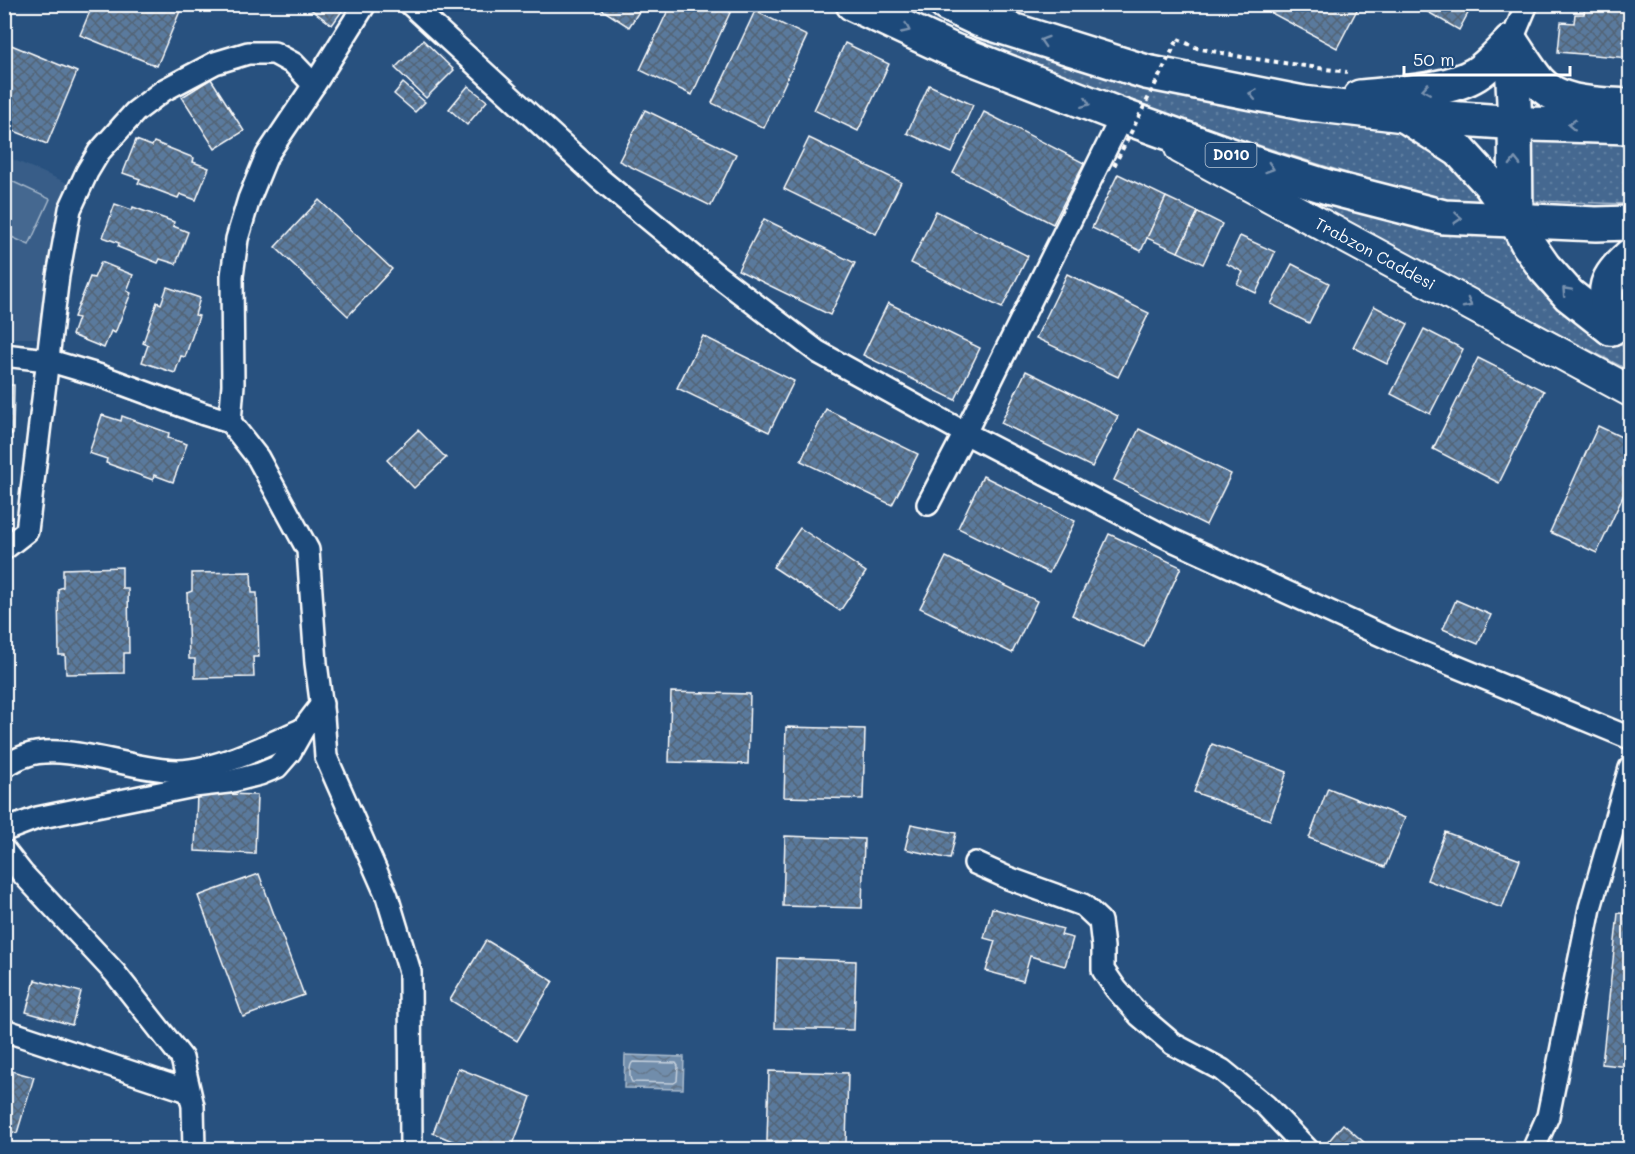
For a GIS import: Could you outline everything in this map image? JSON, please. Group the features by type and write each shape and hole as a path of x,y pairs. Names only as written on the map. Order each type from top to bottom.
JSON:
{"highway":[{"name":"D010","path":"853,4 954,51 1122,116 1331,188 1444,217 1596,224 1630,223"},
{"path":"946,4 980,20 1146,72 1302,103 1404,115 1532,124 1630,127"},
{"path":"1302,103 1453,84 1477,73 1511,42"},
{"path":"1511,42 1539,82 1552,93 1569,99 1630,106"},
{"path":"1511,42 1516,221"},
{"path":"1404,115 1459,150 1490,184 1534,252 1569,296 1621,333"},
{"path":"1621,333 1605,292 1614,271 1630,256"}],"main road":[{"name":"Trabzon Caddesi","path":"1122,116 1630,391"}],"street":[{"path":"230,422 233,385 232,276 237,239 249,199 267,155 365,4"},
{"path":"410,4 600,179 718,276 818,352 966,433 1181,544 1394,641 1630,738"},
{"path":"1511,42 1527,4"},
{"path":"4,549 27,531 58,276 70,209 99,152 135,112 164,90 215,63 248,53 274,53 294,64 314,85"},
{"path":"928,504 966,433 1122,116"},
{"path":"4,355 47,360 101,376 230,422 258,458 308,550 316,663 326,757 387,897 410,972 411,1149"},
{"path":"4,832 38,818 194,786 228,783 260,774 277,767 290,752 303,729 322,704"},
{"path":"4,766 26,755 48,752 180,771 202,767 255,751 303,729"},
{"path":"1533,1149 1548,1116 1590,908 1630,768"},
{"path":"4,850 22,873 115,973 182,1058 193,1106 194,1149"},
{"path":"975,863 1008,878 1083,905 1100,921 1103,970 1139,1015 1173,1044 1222,1070 1266,1106 1308,1149"},
{"path":"4,1030 189,1090"}],"path":[{"path":"1114,166 1178,39 1197,48"}],"shaded area":[{"path":"978,31 1397,124 1456,166 1497,214 1429,199 1110,98 972,41"},
{"path":"1530,137 1630,140 1630,204 1532,201"},
{"path":"5,156 72,185 57,216 43,310 42,338 5,338"},
{"path":"1247,172 1507,232 1591,327 1630,350 1630,371"},
{"path":"5,178 50,199 29,245 5,234"}],"water":[{"path":"625,1055 684,1057 683,1089 624,1088"}],"building":[{"path":"93,4 183,4 157,66 80,35"},
{"path":"304,4 347,4 332,25"},
{"path":"600,4 644,4 629,27 598,7"},
{"path":"671,4 734,4 692,95 640,70"},
{"path":"1255,4 1360,4 1337,48"},
{"path":"1414,4 1473,4 1459,30"},
{"path":"1630,4 1630,58 1558,52 1561,22 1574,23 1575,14 1584,14 1585,5"},
{"path":"755,11 807,36 764,128 712,103"},
{"path":"423,40 454,70 426,98 395,68"},
{"path":"4,42 77,72 47,144 4,127"},
{"path":"845,43 889,64 858,131 814,110"},
{"path":"211,79 244,131 215,149 182,97"},
{"path":"403,83 425,102 415,112 394,94"},
{"path":"929,85 973,105 952,153 907,133"},
{"path":"468,86 487,101 467,125 449,109"},
{"path":"645,110 736,154 711,206 619,161"},
{"path":"984,112 1084,163 1053,224 953,173"},
{"path":"809,138 901,182 876,234 784,189"},
{"path":"136,140 152,146 154,142 194,158 193,162 209,168 196,200 180,194 178,198 138,183 140,179 123,173"},
{"path":"1118,174 1166,197 1141,251 1092,228"},
{"path":"1166,197 1198,212 1178,252 1147,238"},
{"path":"319,200 392,269 348,316 275,247"},
{"path":"115,204 132,210 133,207 174,222 173,226 188,232 176,264 160,259 158,263 118,247 119,243 103,237"},
{"path":"936,211 1028,256 1002,308 911,263"},
{"path":"1198,212 1222,224 1203,264 1178,252"},
{"path":"764,219 855,263 830,315 738,270"},
{"path":"1240,236 1275,252 1256,293 1237,284 1243,272 1227,264"},
{"path":"101,262 133,275 127,291 131,293 115,333 111,331 104,348 72,335 78,318 74,317 90,277 94,278"},
{"path":"1292,264 1329,283 1309,323 1271,304"},
{"path":"1067,274 1149,313 1118,377 1036,338"},
{"path":"167,287 200,298 195,315 199,316 185,357 181,356 175,373 142,362 148,345 143,343 157,302 161,304"},
{"path":"888,303 980,348 955,400 863,355"},
{"path":"1374,306 1408,324 1387,364 1353,347"},
{"path":"1424,329 1463,349 1430,414 1391,394"},
{"path":"703,336 794,381 769,432 677,388"},
{"path":"1478,358 1544,391 1499,483 1433,449"},
{"path":"1026,371 1118,416 1092,467 1001,423"},
{"path":"4,385 14,385 13,434 4,434"},
{"path":"826,409 918,454 892,505 801,461"},
{"path":"102,415 121,421 122,416 169,433 168,438 187,444 173,482 154,475 153,480 106,463 107,459 89,453"},
{"path":"1598,426 1630,441 1630,481 1597,553 1550,532"},
{"path":"1139,429 1231,474 1206,525 1114,480"},
{"path":"418,430 446,458 414,488 387,460"},
{"path":"983,476 1075,521 1049,573 958,528"},
{"path":"800,528 866,572 840,611 773,567"},
{"path":"1109,534 1181,567 1144,647 1072,615"},
{"path":"946,557 1037,601 1012,653 920,608"},
{"path":"122,567 122,588 128,588 129,653 124,653 124,673 66,674 65,655 59,655 58,589 63,587 63,569"},
{"path":"251,572 252,593 257,593 259,657 253,657 254,677 195,678 195,659 189,659 187,593 192,591 192,573"},
{"path":"1456,600 1491,615 1478,644 1443,629"},
{"path":"671,692 750,694 748,764 669,762"},
{"path":"786,727 865,729 863,799 784,797"},
{"path":"1212,744 1287,772 1270,820 1194,792"},
{"path":"1328,788 1405,818 1385,867 1309,838"},
{"path":"197,793 257,795 255,854 195,851"},
{"path":"911,824 956,833 950,859 905,849"},
{"path":"1445,832 1520,860 1502,908 1427,880"},
{"path":"785,836 864,839 862,908 783,906"},
{"path":"259,874 304,995 243,1017 198,896"},
{"path":"992,908 1063,929 1061,935 1073,938 1065,966 1030,956 1023,981 986,971 995,941 984,938"},
{"path":"1618,913 1630,914 1630,1067 1602,1064"},
{"path":"486,940 553,981 517,1041 450,1000"},
{"path":"777,958 856,961 854,1030 775,1028"},
{"path":"35,980 81,992 72,1025 26,1012"},
{"path":"458,1068 531,1097 511,1150 474,1150 433,1133"},
{"path":"4,1069 34,1077 17,1133 4,1130"},
{"path":"769,1071 848,1073 846,1143 767,1141"},
{"path":"1343,1124 1373,1150 1335,1150 1327,1143"}]}
